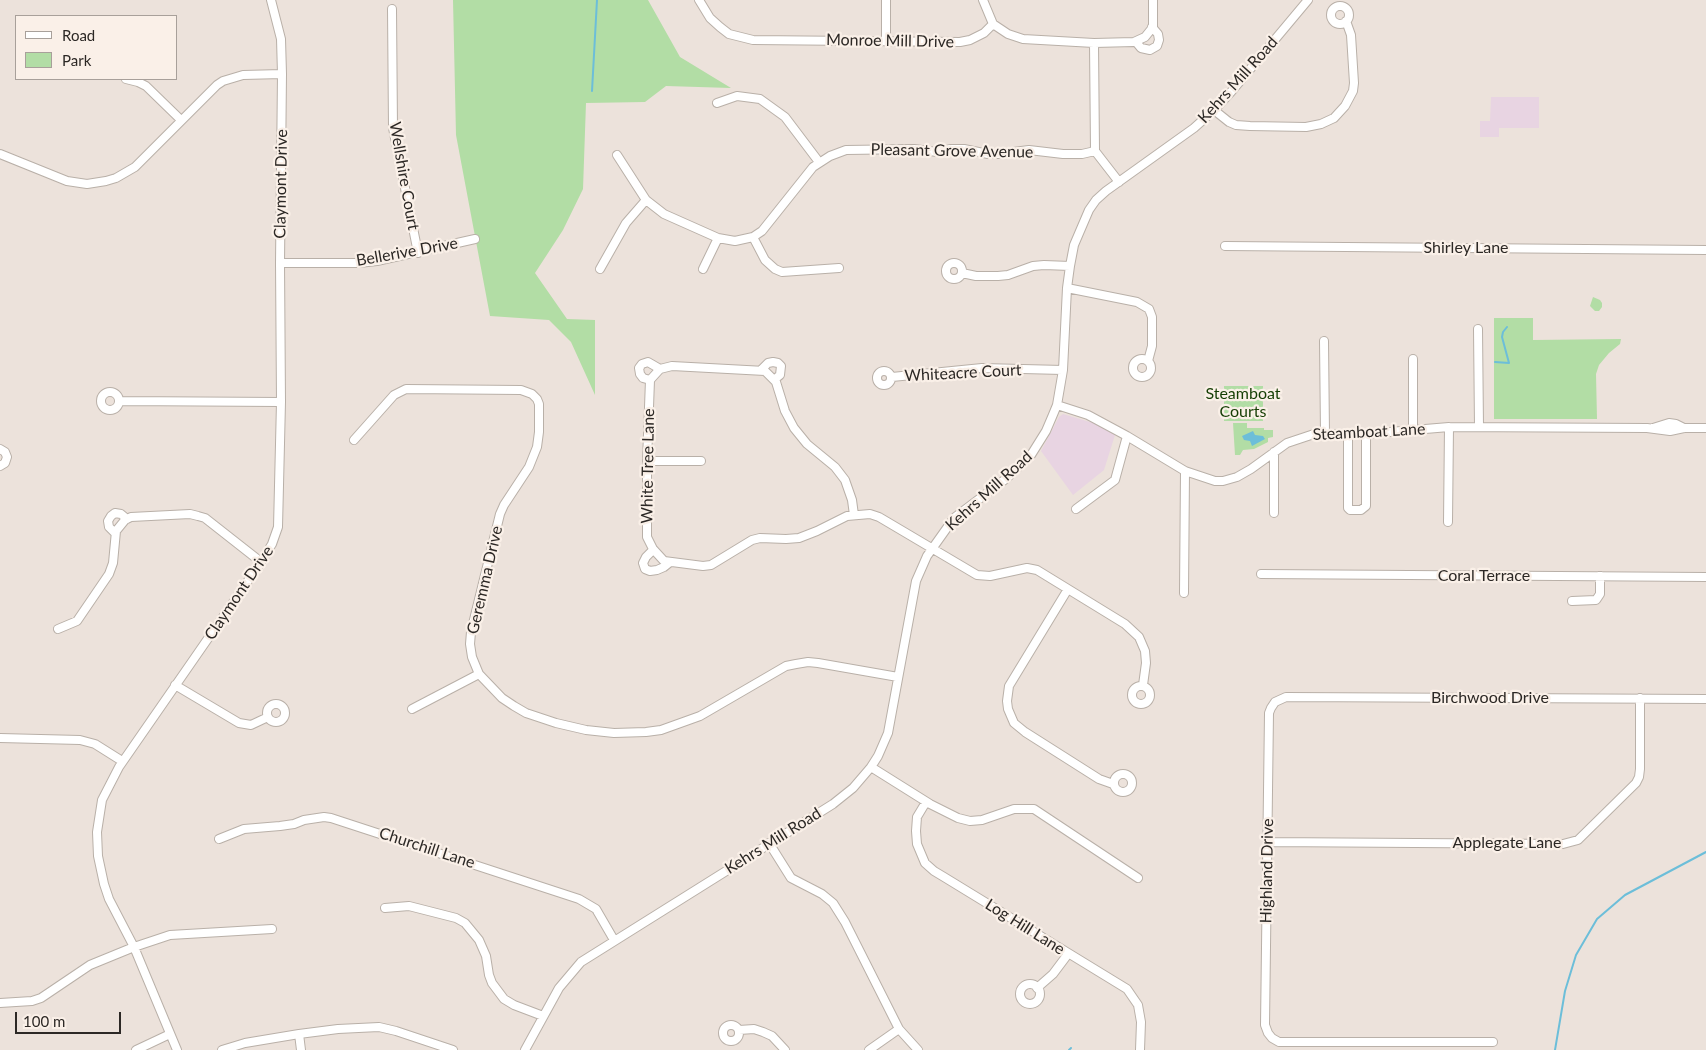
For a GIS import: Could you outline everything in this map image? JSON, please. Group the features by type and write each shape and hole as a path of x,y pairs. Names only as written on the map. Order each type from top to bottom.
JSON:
{"street":[{"name":"Claymont Drive","path":"177,1050 134,947 109,899 98,856 97,832 102,800 122,761 261,562 276,537 279,520 281,402 282,74 281,39 271,0"},
{"name":"Monroe Mill Drive","path":"699,0 710,18 720,27 730,34 753,40 960,42 970,40 984,33 993,24"},
{"path":"886,0 886,41"},
{"path":"983,0 993,24 1008,34 1023,39 1094,43 1136,42 1145,37 1152,28 1153,0"},
{"name":"Kehrs Mill Road","path":"525,1050 559,988 581,962 833,804 853,788 871,767 888,733 916,581 931,548 954,518 1007,478 1031,455 1046,430 1057,405 1064,370 1067,288 1070,266 1074,246 1089,210 1096,200 1194,128 1214,110 1308,0"},
{"name":"Wellshire Court","path":"392,9 392,128 418,253"},
{"path":"1214,110 1229,122 1236,125 1250,126 1306,127 1321,124 1334,118 1346,106 1354,83 1351,35 1346,21"},
{"path":"1136,42 1141,48 1150,50 1157,46 1158,34 1152,28"},
{"path":"1094,43 1095,151 1119,182"},
{"path":"0,154 67,181 87,184 106,181 126,173 223,82 243,76 282,74"},
{"path":"130,80 146,86 181,120"},
{"path":"717,103 737,96 760,99 785,117 819,162"},
{"name":"Pleasant Grove Avenue","path":"753,237 771,221 807,173 819,162 838,152 857,149 914,149 937,152 950,149 964,149 993,154 1029,150 1082,154 1095,151"},
{"path":"617,156 646,200 664,214 718,238 735,241 753,237 765,260 775,269 782,272 839,268"},
{"path":"600,269 626,223 646,200"},
{"path":"703,269 718,238"},
{"name":"Bellerive Drive","path":"280,263 359,263 418,253 475,240"},
{"name":"Shirley Lane","path":"1225,246 1706,250"},
{"path":"962,273 976,276 998,276 1008,275 1044,264 1070,266"},
{"path":"1067,288 1138,302 1149,309 1152,317 1152,346 1148,361"},
{"path":"1478,330 1479,427"},
{"path":"1324,341 1325,434"},
{"path":"1413,359 1413,430"},
{"path":"775,379 780,375 781,366 778,363 768,363 761,370 775,379 785,410 794,428 813,449 836,467 845,480 852,500 854,515"},
{"name":"White Tree Lane","path":"653,550 647,537 647,461 655,375 672,366 761,370"},
{"name":"Whiteacre Court","path":"892,377 982,368 1064,370"},
{"name":"Geremma Drive","path":"354,440 394,395 406,389 521,390 532,394 539,404 537,447 529,467 500,514 471,632 470,650 479,674 502,698 526,712 556,723 614,734 661,730 709,712 776,672 796,664 818,663 898,677"},
{"path":"119,401 281,402"},
{"name":"Steamboat Lane","path":"1057,405 1088,415 1127,436 1184,471 1215,481 1230,479 1251,469 1288,443 1305,436 1366,434 1449,427 1652,428 1669,423 1684,428 1706,428"},
{"path":"1448,522 1449,427"},
{"path":"1348,434 1348,508 1350,510 1361,510 1366,506 1366,434"},
{"path":"1076,509 1115,480 1127,436"},
{"path":"0,449 5,452 7,457 5,463 0,466"},
{"path":"1274,452 1274,513"},
{"path":"647,461 701,461"},
{"path":"1184,471 1184,593"},
{"path":"115,533 109,526 108,521 111,516 116,513 127,519"},
{"path":"58,629 77,621 109,574 112,569 115,533 131,517 190,514 205,518 261,562"},
{"path":"669,563 664,568 650,571 645,569 643,564 646,557 653,550 669,563 711,565 752,540 760,538 799,538 839,519 854,515 870,514 879,517 977,575 990,576 1027,568 1044,573 1125,624 1139,637 1146,657 1143,685"},
{"name":"Coral Terrace","path":"1261,574 1706,577"},
{"path":"1572,600 1596,600 1600,594 1600,576"},
{"path":"1068,589 1009,686 1008,709 1014,723 1025,732 1099,779 1113,784"},
{"path":"412,709 479,674"},
{"path":"175,685 239,723 251,725 268,717"},
{"name":"Birchwood Drive","path":"1275,702 1286,697 1706,699"},
{"name":"Applegate Lane","path":"1268,842 1563,844 1578,840 1636,783 1639,777 1640,698"},
{"name":"Highland Drive","path":"1275,702 1269,712 1265,1025 1272,1038 1279,1042 1493,1042"},
{"path":"0,738 80,740 95,744 122,761"},
{"path":"871,767 926,802 958,818 970,821 982,820 1014,809 1034,809 1138,878"},
{"name":"Log Hill Lane","path":"926,802 917,817 916,831 917,844 925,862 939,874 1068,954 1117,981 1126,989 1138,1005 1141,1022 1140,1050"},
{"name":"Churchill Lane","path":"219,839 244,829 280,826 324,817 331,818 579,899 596,909 614,940"},
{"path":"769,844 789,876 828,898 837,909 900,1029 918,1050"},
{"path":"385,908 409,906 456,918 465,923 479,940 486,956 492,983 504,999 514,1005 543,1016"},
{"path":"0,1003 41,998 81,970 134,947 170,935 272,929"},
{"path":"1037,988 1053,974 1068,954"},
{"path":"222,1050 244,1043 299,1034 338,1029 379,1027 453,1050"},
{"path":"739,1030 754,1029 763,1032 772,1036 785,1050"},
{"path":"869,1050 900,1029"},
{"path":"136,1050 170,1034"},
{"path":"299,1034 301,1050"}],"shaded area":[{"path":"1491,97 1539,97 1539,128 1499,128 1499,137 1480,137 1480,121 1490,121"},
{"path":"1063,414 1100,425 1115,435 1104,470 1073,495 1041,451 1059,417"}],"green space":[{"path":"453,0 648,0 680,57 731,88 666,86 645,102 586,103 583,189 563,230 535,273 567,319 595,320 595,395 571,342 549,320 490,316 456,135"},
{"path":"1593,297 1602,303 1599,311 1595,311 1590,306"},
{"path":"1494,318 1533,318 1533,340 1621,339 1620,344 1599,365 1596,374 1597,419 1494,419"},
{"name":"Steamboat Courts","path":"1224,386 1263,386 1263,421 1224,421"},
{"path":"1233,423 1247,423 1247,428 1273,430 1273,437 1268,438 1268,442 1254,449 1243,450 1240,455 1235,455"}],"water":[{"path":"1253,431 1255,435 1263,436 1265,439 1252,446 1250,441 1244,440 1242,436"}],"waterway":[{"path":"592,91 597,0"},
{"path":"1495,362 1509,363 1502,337 1507,327"},
{"path":"1555,1050 1565,991 1576,955 1597,919 1625,895 1706,852"}]}
